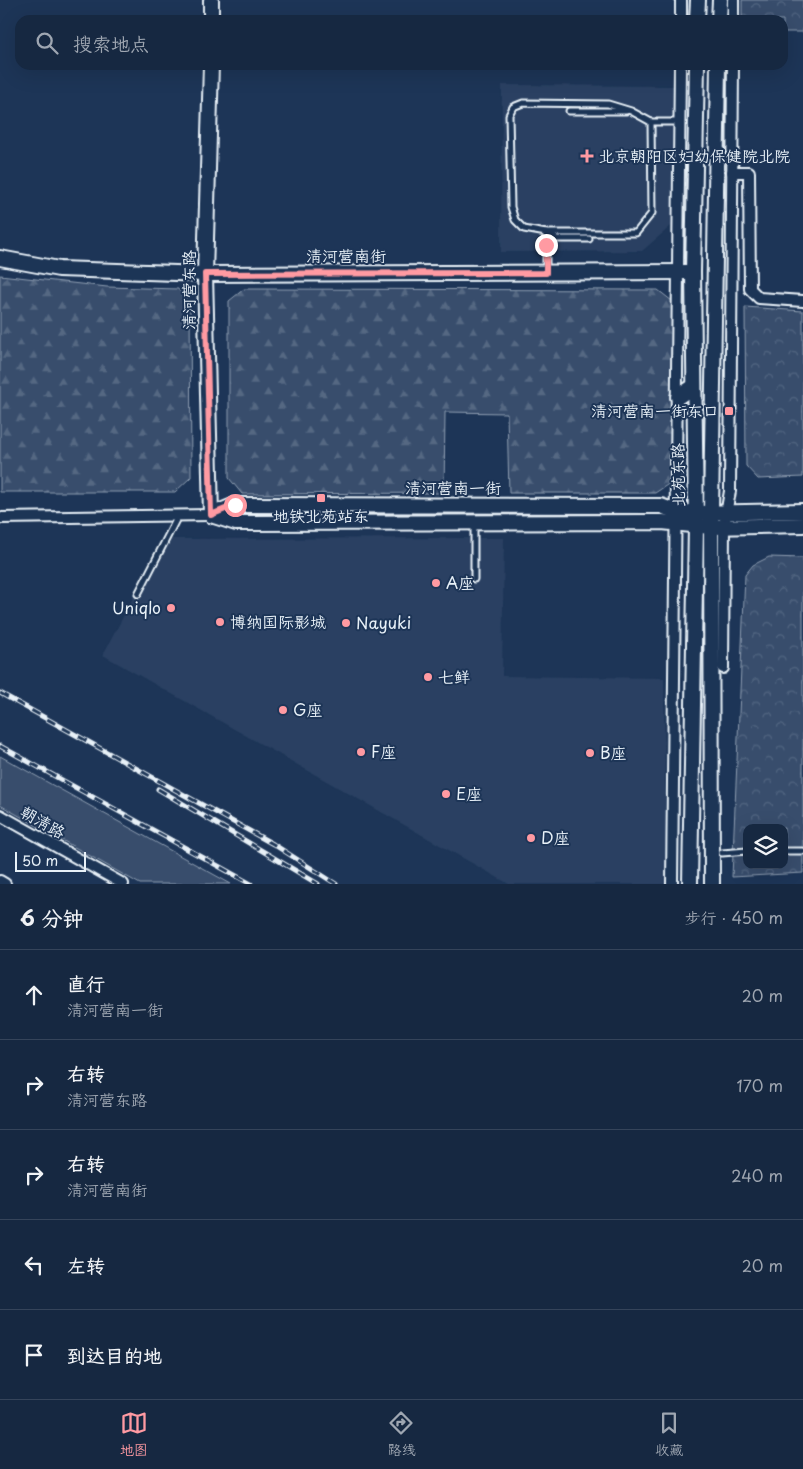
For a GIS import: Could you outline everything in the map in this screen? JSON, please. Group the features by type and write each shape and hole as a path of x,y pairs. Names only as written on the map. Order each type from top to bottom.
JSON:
{"street":[{"path":"211,0 211,15"},
{"path":"681,0 681,15"},
{"path":"698,0 698,15"},
{"path":"719,15 720,0"},
{"path":"733,0 733,15"},
{"name":"清河营东路","path":"211,70 205,274 211,515"},
{"path":"672,884 678,398 686,272 680,122 680,70"},
{"name":"北苑东路","path":"690,884 696,519 694,386 686,272 697,70"},
{"name":"北苑东路","path":"712,884 712,682 717,527 711,512 718,70"},
{"path":"712,682 723,668 717,527 726,512 730,491 733,70"},
{"path":"732,172 749,172 750,290 759,298 803,301"},
{"name":"清河营南街","path":"0,258 59,269 205,274 686,272"},
{"path":"678,398 694,386"},
{"name":"清河营南一街","path":"211,515 235,505 661,506 677,518"},
{"path":"696,519 711,512 803,511"},
{"name":"清河营南一街","path":"0,518 211,515 236,522 662,522 677,518 696,519"},
{"path":"696,519 717,527 803,525"},
{"name":"朝清路","path":"0,815 123,884"},
{"path":"0,881 5,884"}],"lane":[{"path":"651,122 652,213 636,233 546,233 524,229 515,220 511,208 509,115 513,106 523,103 608,104 631,111 651,122 680,122"},
{"path":"569,111 631,111"},
{"path":"546,233 557,239 589,239"},
{"path":"546,233 546,273"},
{"path":"138,594 178,516"},
{"path":"474,522 474,579"},
{"path":"722,852 743,851"},
{"path":"788,851 803,852"}],"shaded area":[{"name":"北京朝阳区妇幼保健院北院","path":"502,85 673,86 671,226 642,251 501,252"},
{"path":"504,538 502,676 664,678 666,884 509,884 103,655 164,539"}],"green space":[{"path":"742,0 803,0 803,32 788,32 788,15 742,15"},
{"path":"0,275 107,287 178,289 190,303 191,477 175,492 0,492"},
{"path":"244,289 658,290 672,301 670,483 655,493 509,493 507,413 445,412 444,493 242,494 229,478 229,301"},
{"path":"745,307 803,311 803,477 758,479 746,466"},
{"path":"769,557 803,558 803,873 732,877 745,575 753,565"},
{"path":"0,756 231,884 140,884 0,805"}],"railway":[{"path":"0,693 273,844 336,884"},
{"path":"0,746 251,884"},
{"path":"158,789 318,884"}],"place":[{"name":"北京朝阳区妇幼保健院北院","path":"587,156"},
{"name":"清河营南一街东口","path":"729,411"},
{"name":"地铁北苑站东","path":"321,498"},
{"name":"A座","path":"436,583"},
{"name":"Uniqlo","path":"171,608"},
{"name":"博纳国际影城","path":"220,622"},
{"name":"Nayuki","path":"346,623"},
{"name":"七鲜","path":"428,677"},
{"name":"G座","path":"283,710"},
{"name":"F座","path":"361,752"},
{"name":"B座","path":"590,753"},
{"name":"E座","path":"446,794"},
{"name":"D座","path":"531,838"}],"route":[{"path":"235,505 211,515 205,274 546,273 546,245"}]}
